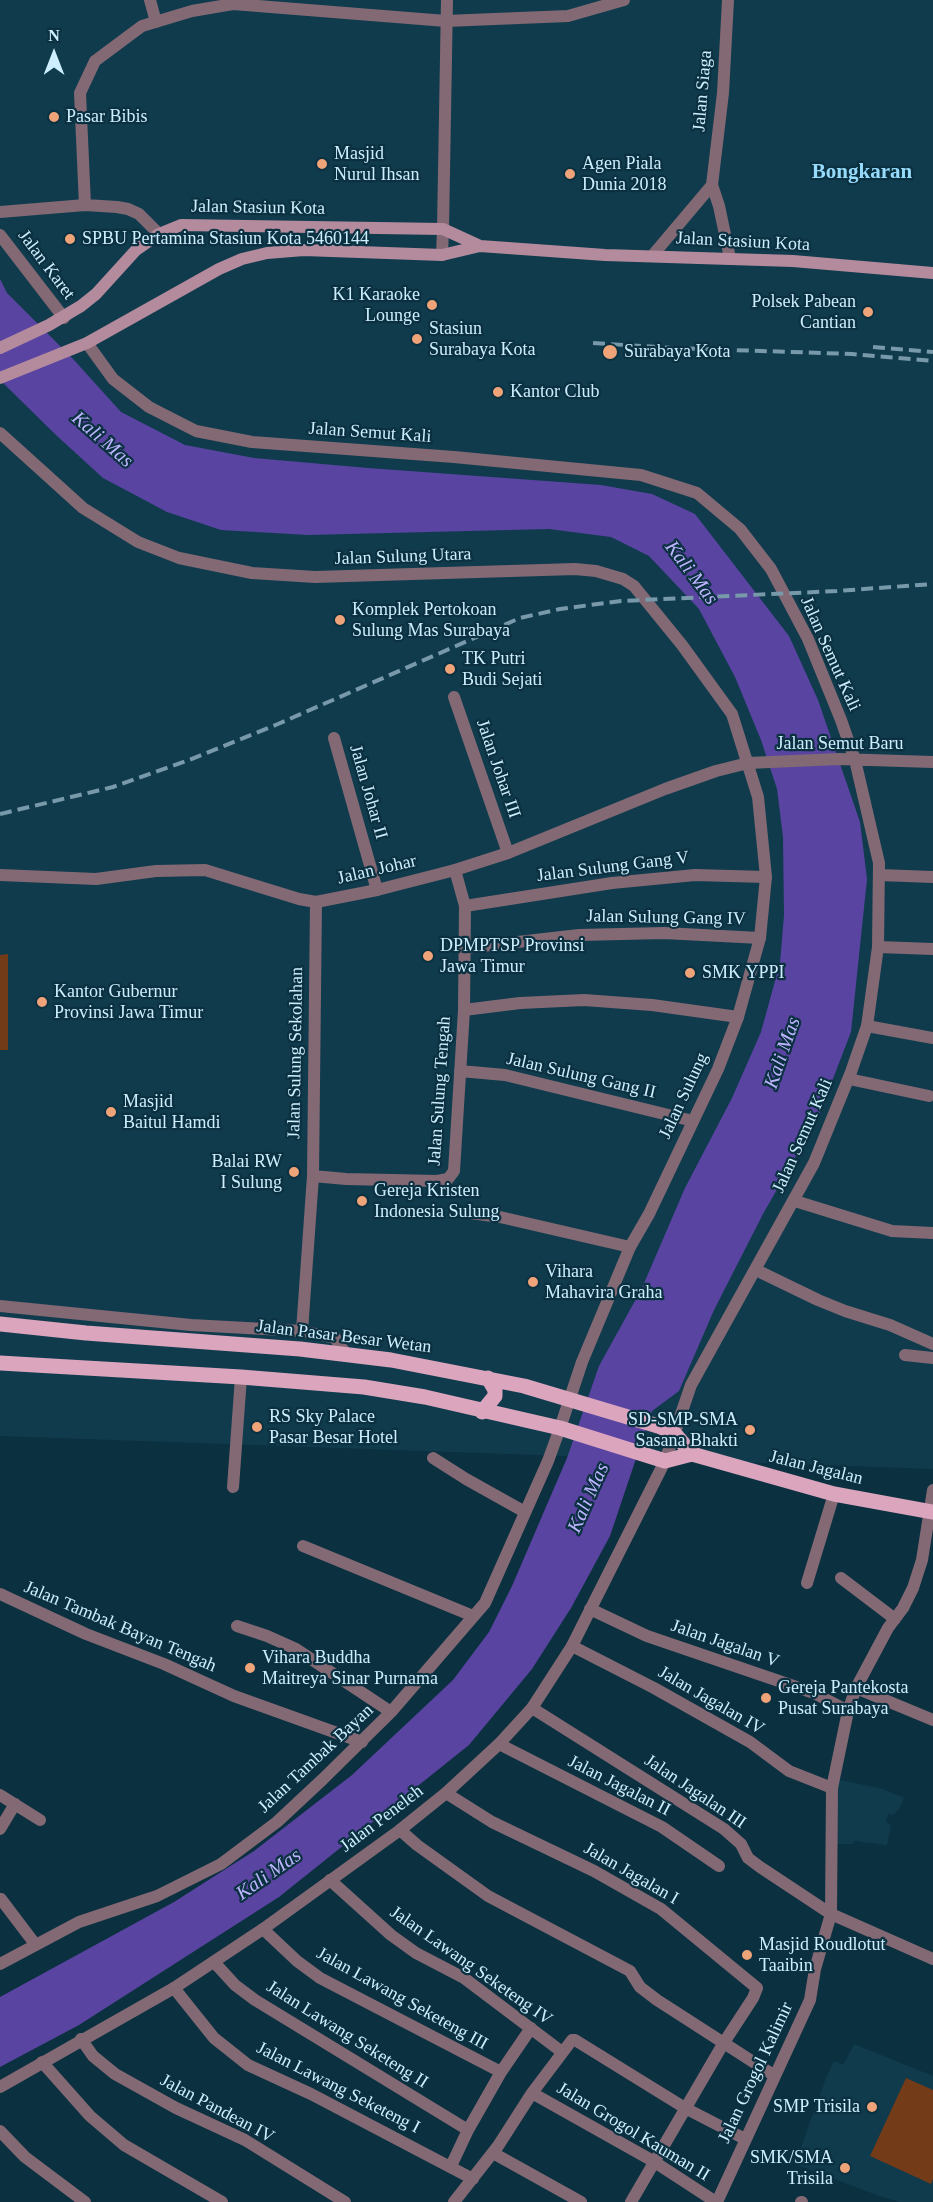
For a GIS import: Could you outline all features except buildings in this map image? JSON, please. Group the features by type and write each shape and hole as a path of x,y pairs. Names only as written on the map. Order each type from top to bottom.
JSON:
{"main road":[{"name":"Jalan Stasiun Kota","path":"0,348 63,318 96,294 136,250 159,234 182,225 443,229 480,246"},
{"name":"Jalan Stasiun Kota","path":"0,378 87,343 219,269 258,255 304,250 442,255 480,246 605,255 794,261 933,273"},
{"name":"Jalan Pasar Besar Wetan","path":"0,1324 123,1336 300,1348 391,1360 524,1386 658,1426 674,1433"},
{"path":"0,1363 241,1377 364,1387 425,1397 567,1430 665,1461 692,1454 674,1433"},
{"path":"482,1412 495,1396 495,1390 488,1378"},
{"name":"Jalan Jagalan","path":"692,1454 834,1494 931,1512"}],"street":[{"path":"150,0 156,22"},
{"path":"442,255 447,0"},
{"path":"85,205 80,93 95,61 142,26 233,2 446,21 568,16 624,0"},
{"name":"Jalan Siaga","path":"728,0 723,93 712,185 730,258"},
{"path":"652,256 712,185"},
{"path":"0,212 85,205 128,209 139,214 159,234"},
{"name":"Jalan Karet","path":"0,235 63,318"},
{"name":"Jalan Semut Kali","path":"87,343 113,379 149,408 196,431 252,442 454,457 641,475 697,493 740,530 771,569 808,639 855,760 879,863 878,946 867,1026 849,1079 814,1163 691,1385 665,1461"},
{"name":"Jalan Sulung Utara","path":"0,433 83,508 138,542 178,558 252,573 315,577 565,569 596,571 623,579 634,586 682,645 732,714 748,763"},
{"name":"Jalan Johar III","path":"454,697 508,853"},
{"name":"Jalan Johar II","path":"334,738 377,890"},
{"name":"Jalan Semut Baru","path":"748,763 839,759 933,762"},
{"name":"Jalan Johar","path":"0,875 96,879 156,871 205,870 298,899 316,902 377,890 455,870 508,853 665,789 716,771 748,763"},
{"name":"Jalan Sulung","path":"567,1430 630,1247 718,1070 738,1017 760,938 766,877 758,797 748,763"},
{"name":"Jalan Sulung Tengah","path":"313,1176 357,1179 448,1179 454,1171 464,1011 465,948 465,906 455,870"},
{"name":"Jalan Sulung Gang V","path":"465,906 659,878 694,875 766,877"},
{"path":"879,875 933,877"},
{"name":"Jalan Sulung Sekolahan","path":"302,1331 313,1176 316,902"},
{"name":"Jalan Sulung Gang IV","path":"465,948 579,935 664,933 760,938"},
{"path":"878,946 933,948"},
{"path":"464,1011 520,1003 584,1000 652,1005 738,1017"},
{"path":"867,1026 933,1038"},
{"name":"Jalan Sulung Gang II","path":"460,1071 504,1075 693,1121"},
{"path":"849,1079 929,1096"},
{"path":"795,1201 892,1231 933,1233"},
{"path":"463,1212 500,1217 630,1247"},
{"path":"756,1270 818,1300 890,1325 933,1344"},
{"path":"0,1306 124,1319 302,1331 335,1338 346,1354"},
{"path":"123,1336 124,1319"},
{"path":"906,1355 933,1358"},
{"path":"233,1487 241,1377"},
{"name":"Jalan Tambak Bayan","path":"0,1964 79,1922 157,1896 221,1864 277,1822 362,1742 391,1712 484,1603 548,1461 567,1430"},
{"path":"433,1458 525,1512"},
{"name":"Jalan Peneleh","path":"0,2087 174,1988 263,1929 400,1830 446,1793 499,1744 532,1707 572,1646 665,1461"},
{"name":"Jalan Grogol Kalimir","path":"716,2202 810,2000 816,1962 831,1914 832,1788 848,1711 856,1688 888,1628 914,1588 922,1560 933,1490"},
{"path":"807,1583 834,1494"},
{"path":"303,1546 473,1616"},
{"path":"841,1578 895,1619"},
{"name":"Jalan Tambak Bayan Tengah","path":"0,1594 86,1634 164,1664 234,1696 362,1742"},
{"name":"Jalan Jagalan V","path":"590,1609 647,1636 814,1693 848,1711"},
{"path":"237,1626 296,1649 391,1712"},
{"name":"Jalan Jagalan IV","path":"572,1646 654,1688 750,1742 789,1771 832,1788"},
{"path":"856,1688 933,1720"},
{"name":"Jalan Jagalan III","path":"532,1707 724,1829 741,1844 748,1858 831,1914 933,1959"},
{"name":"Jalan Jagalan II","path":"499,1744 663,1827 719,1866"},
{"name":"Jalan Jagalan I","path":"446,1793 492,1822 594,1871 661,1909 756,1985 753,1998 720,2042 631,2202"},
{"path":"0,1795 40,1820"},
{"path":"0,1830 15,1804"},
{"path":"400,1830 417,1845 488,1896 630,1971 640,1987 720,2042 775,2076"},
{"name":"Jalan Lawang Seketeng IV","path":"330,1880 391,1935 416,1953 464,1978 562,2052"},
{"path":"1,1899 35,1944"},
{"name":"Jalan Lawang Seketeng III","path":"263,1929 297,1961 320,1978 501,2072"},
{"name":"Jalan Lawang Seketeng II","path":"214,1962 235,1984 255,2000 468,2130"},
{"name":"Jalan Lawang Seketeng I","path":"174,1988 214,2038 248,2065 311,2094 473,2179"},
{"path":"451,2166 468,2130 501,2072 531,2028"},
{"name":"Jalan Pandean IV","path":"81,2039 93,2056 115,2074 176,2108 245,2140 345,2202"},
{"path":"454,2202 496,2150 532,2093 562,2052 571,2041 575,2040 685,2108 745,2139"},
{"path":"42,2062 90,2116 124,2145 222,2202"},
{"name":"Jalan Grogol Kauman II","path":"532,2093 653,2162 716,2202"},
{"path":"0,2131 25,2157 85,2202"},
{"path":"496,2150 581,2202"}],"shaded area":[{"path":"0,0 933,0 933,1469 0,1436"},
{"path":"8,954 8,1050 0,1050 0,955"},
{"path":"836,1779 883,1789 904,1798 893,1815 888,1814 886,1822 891,1825 887,1845 854,1841 853,1844 836,1844"},
{"path":"854,2044 933,2076 933,2202 900,2202 795,2164 834,2061 843,2065"},
{"path":"906,2078 933,2090 933,2179 931,2184 870,2156"}],"water":[{"name":"Kali Mas","path":"0,279 7,293 74,360 121,412 185,445 254,458 601,485 652,494 695,514 789,636 818,700 860,822 867,879 851,1032 819,1115 763,1214 714,1310 679,1391 652,1411 610,1536 571,1608 532,1669 469,1745 279,1897 79,2025 0,2067 0,1997 174,1902 254,1851 352,1775 453,1680 489,1632 512,1586 567,1458 599,1366 642,1288 685,1188 732,1098 761,1032 780,963 784,915 783,837 777,789 761,740 735,677 699,609 649,556 611,537 549,529 308,535 221,530 167,512 103,478 0,380"}],"railway":[{"path":"593,343 852,354 933,361"},
{"path":"873,347 933,352"},
{"path":"0,814 113,787 189,760 278,724 520,618 560,609 621,601 933,584"}],"place":[{"name":"Pasar Bibis","path":"54,117"},
{"name":"Masjid Nurul Ihsan","path":"322,164"},
{"name":"Agen Piala Dunia 2018","path":"570,174"},
{"name":"SPBU Pertamina Stasiun Kota 5460144","path":"70,239"},
{"name":"K1 Karaoke Lounge","path":"432,305"},
{"name":"Polsek Pabean Cantian","path":"868,312"},
{"name":"Stasiun Surabaya Kota","path":"417,339"},
{"name":"Surabaya Kota","path":"610,352"},
{"name":"Kantor Club","path":"498,392"},
{"name":"Komplek Pertokoan Sulung Mas Surabaya","path":"340,620"},
{"name":"TK Putri Budi Sejati","path":"450,669"},
{"name":"DPMPTSP Provinsi Jawa Timur","path":"428,956"},
{"name":"SMK YPPI","path":"690,973"},
{"name":"Kantor Gubernur Provinsi Jawa Timur","path":"42,1002"},
{"name":"Masjid Baitul Hamdi","path":"111,1112"},
{"name":"Balai RW I Sulung","path":"294,1172"},
{"name":"Gereja Kristen Indonesia Sulung","path":"362,1201"},
{"name":"Vihara Mahavira Graha","path":"533,1282"},
{"name":"RS Sky Palace Pasar Besar Hotel","path":"257,1427"},
{"name":"SD-SMP-SMA Sasana Bhakti","path":"750,1430"},
{"name":"Vihara Buddha Maitreya Sinar Purnama","path":"250,1668"},
{"name":"Gereja Pantekosta Pusat Surabaya","path":"766,1698"},
{"name":"Masjid Roudlotut Taaibin","path":"747,1955"},
{"name":"SMP Trisila","path":"872,2107"},
{"name":"SMK/SMA Trisila","path":"845,2168"}],"district":[{"name":"Bongkaran","path":"862,173"}]}
